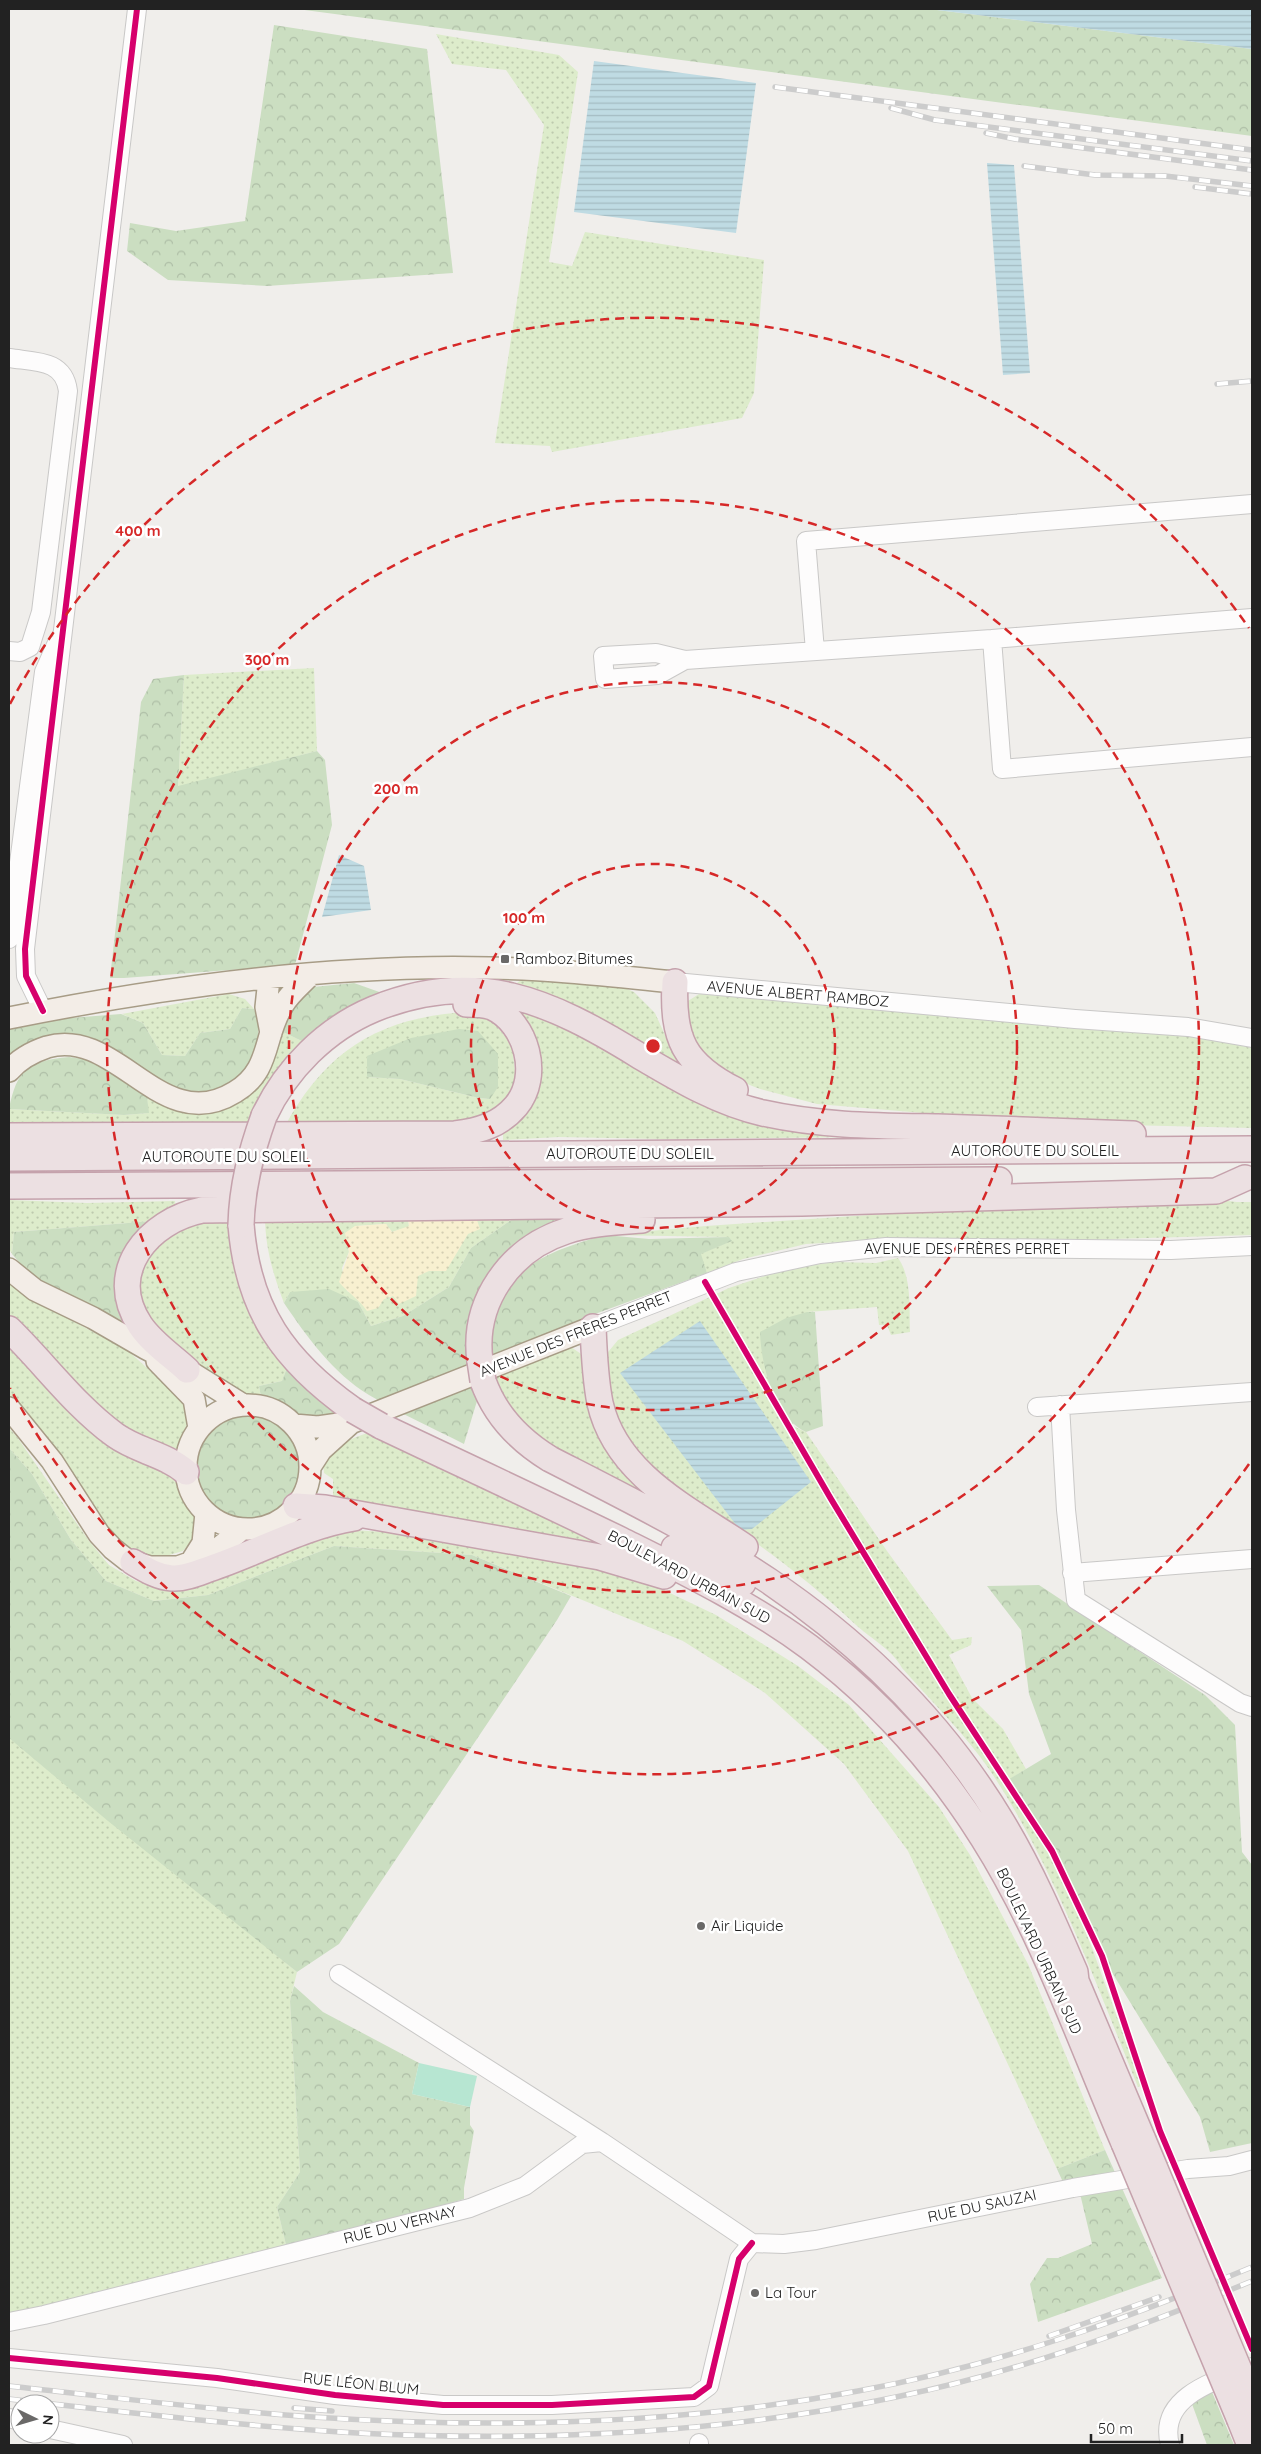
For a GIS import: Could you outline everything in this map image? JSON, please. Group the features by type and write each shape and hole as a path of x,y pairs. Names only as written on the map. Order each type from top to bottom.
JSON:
{"highway":[{"path":"675,982 675,1020 682,1044 708,1075 724,1085 751,1096 787,1106 837,1114 920,1120 938,1127"},
{"path":"1076,1981 1070,1974 1024,1878 975,1797 914,1722 846,1655 789,1611 727,1574 371,1416 311,1359 287,1326 274,1302 248,1224 272,1116 281,1086 301,1061 316,1045 348,1022 381,1006 414,996 448,990 494,991 570,1017 610,1038 682,1081 716,1097 759,1112 833,1125 1204,1136 1244,1149"},
{"path":"9,1136 455,1134 482,1129 509,1113 522,1096 528,1076 528,1061 524,1042 511,1022 490,1006 454,1004 418,1009 378,1022 341,1044 306,1077 272,1116"},
{"name":"AUTOROUTE DU SOLEIL","path":"9,1158 1244,1149"},
{"path":"188,1370 140,1326 131,1306 129,1288 133,1261 146,1238 165,1223 192,1212 223,1209 802,1203 1216,1191 1249,1178"},
{"name":"AUTOROUTE DU SOLEIL","path":"9,1186 1249,1178"},
{"path":"802,1203 785,1210 600,1224 568,1230 546,1239 514,1262 492,1291 483,1312 479,1333 481,1371 493,1403 503,1418 534,1448 701,1539 768,1580 830,1626 885,1674 967,1770 1002,1821 1043,1898 1075,1972 1076,1981"},
{"path":"594,1327 595,1369 600,1404 614,1440 629,1461 665,1493 774,1568 839,1617 879,1652 940,1718 988,1780 1024,1840 1080,1964 1076,1981"},
{"path":"9,1329 79,1404 105,1427 134,1446 174,1463 186,1472"},
{"name":"BOULEVARD URBAIN SUD","path":"371,1416 687,1573 763,1615 811,1649 870,1699 921,1753 964,1809 995,1858 1028,1921 1133,2142 1246,2411 1250,2445"},
{"path":"296,1506 369,1516 626,1563 653,1571 763,1615"},
{"path":"133,1562 157,1575 173,1579 229,1563 331,1522 369,1516"},
{"name":"BOULEVARD URBAIN SUD","path":"1076,1981 1133,2142"}],"main road":[{"name":"AVENUE ALBERT RAMBOZ","path":"9,1017 234,983 343,971 496,968 558,970 675,982"},
{"path":"274,1006 311,974"},
{"path":"9,1071 25,1057 37,1050 56,1045 76,1046 105,1056 167,1096 186,1101 208,1102 229,1096 247,1083 262,1064 271,1033 275,978"},
{"path":"234,983 274,1006"},
{"path":"9,1268 35,1290 112,1328 145,1348 188,1370 243,1405"},
{"name":"AVENUE DES FRÈRES PERRET","path":"371,1416 594,1327"},
{"path":"145,1348 190,1393 196,1404 199,1428"},
{"path":"243,1405 259,1406 275,1411 294,1426 306,1445 310,1467 308,1484 296,1506 284,1518 259,1528 242,1529 222,1524 206,1513 192,1494 186,1472 188,1448 199,1428 219,1412 243,1405"},
{"path":"9,1408 52,1461 99,1534 113,1549 133,1562 158,1568 178,1567 209,1556 242,1529"},
{"path":"294,1426 326,1427 371,1416"},
{"path":"310,1467 321,1450 371,1416"},
{"path":"191,1562 203,1543 206,1513"}],"street":[{"path":"43,1011 26,976 24,963 137,9"},
{"path":"9,358 44,363 60,370 67,379 68,391 41,612 30,647 20,652 9,651"},
{"path":"815,651 806,541 1252,504"},
{"path":"685,660 992,640 1252,618"},
{"path":"9,939 44,672 63,628"},
{"path":"992,640 1002,769 1252,747"},
{"name":"AVENUE ALBERT RAMBOZ","path":"675,982 1075,1020 1188,1027 1252,1038"},
{"name":"AVENUE DES FRÈRES PERRET","path":"594,1327 736,1272 829,1252 886,1247 1171,1250 1252,1246"},
{"path":"1038,1407 1252,1392"},
{"path":"1060,1405 1072,1573 1076,1600 1240,1704 1252,1707"},
{"path":"1072,1573 1252,1559"},
{"path":"339,1974 602,2142 752,2243"},
{"name":"RUE DU VERNAY","path":"9,2322 53,2313 470,2208 525,2186 582,2144 602,2142"},
{"name":"RUE DU SAUZAI","path":"752,2243 784,2244 816,2240 1073,2188 1188,2169 1212,2168 1252,2160"},
{"name":"RUE LÉON BLUM","path":"9,2358 218,2378 335,2395 444,2405 552,2405 694,2397 709,2386 739,2259 752,2243"},
{"path":"1170,2445 1168,2419 1181,2402 1201,2386 1252,2367"},
{"path":"60,2431 123,2445"}],"green space":[{"path":"297,9 929,9 1252,49 1252,136"},
{"path":"274,25 427,49 453,273 267,286 168,280 127,251 130,223 176,231 245,221"},
{"path":"436,34 559,55 578,72 549,262 572,266 585,232 764,260 754,393 742,418 552,452 550,446 495,443 544,125 506,70 452,64"},
{"path":"314,668 317,751 178,787 184,675"},
{"path":"184,675 178,786 317,751 325,760 332,825 295,965 110,978 141,702 153,679"},
{"path":"523,978 618,985 634,992 655,1013 674,1055 697,1074 694,1078 861,1137 662,1139 559,1137 503,1140 503,1130 528,1106 510,1003 510,982 517,983"},
{"path":"354,983 385,994 306,1043 281,1031 285,1015 313,987"},
{"path":"229,994 245,999 254,1009 242,1008 230,1029 200,1033 185,1056 162,1055 143,1023 122,1014"},
{"path":"699,994 1197,1037 1252,1048 1252,1128 1125,1125 970,1117 817,1104 760,1089 719,1073 694,1052 682,1013 688,1001"},
{"path":"242,1008 254,1009 259,1023 257,1050 247,1071 221,1089 192,1093 169,1086 105,1047 9,1060 9,1029 57,1019 121,1014 143,1023 162,1055 185,1056 200,1033 230,1029"},
{"path":"470,1012 491,1019 512,1045 516,1081 504,1103 487,1117 463,1122 284,1128 300,1100 318,1077 338,1058 360,1042 384,1030 410,1021 438,1015","holes":["367,1056 490,1099 400,1079 367,1077"]},
{"path":"459,1029 478,1031 498,1054 498,1087 490,1099 400,1079 367,1077 367,1056 411,1038"},
{"path":"281,1031 306,1043 248,1126 9,1130 9,1109 124,1115 148,1113 147,1098 185,1111"},
{"path":"69,1057 90,1060 147,1097 149,1113 124,1115 9,1109 16,1085 27,1070 43,1061"},
{"path":"1210,1199 1252,1202 1252,1235 1006,1242 877,1240 806,1244 743,1259 707,1273 700,1254 731,1241 729,1237 605,1235 706,1226 929,1211"},
{"path":"9,1200 87,1203 175,1201 176,1210 153,1221 14,1232 12,1254 9,1249"},
{"path":"558,1214 560,1221 525,1238 496,1264 473,1309 469,1373 477,1401 464,1444 392,1408 356,1386 322,1354 284,1303 290,1292 329,1289 358,1302 371,1326 403,1316 449,1287 471,1248 514,1218"},
{"path":"228,1216 287,1368 282,1381 259,1386 261,1397 238,1394 182,1355 141,1314 136,1272 175,1225"},
{"path":"265,1216 408,1218 409,1227 392,1232 386,1224 356,1226 346,1233 349,1252 342,1268 347,1291 378,1308 383,1299 393,1296 418,1276 457,1252 468,1233 471,1217 514,1218 471,1248 449,1287 403,1316 371,1326 358,1302 290,1292 284,1303 270,1260 266,1239"},
{"path":"153,1221 119,1294 123,1321 32,1277 12,1254 14,1232"},
{"path":"605,1235 649,1239 729,1237 732,1241 701,1254 707,1273 595,1314 492,1360 491,1332 496,1308 506,1289 520,1274 537,1261 580,1242"},
{"path":"898,1258 908,1283 910,1332 891,1335 887,1325 879,1325 877,1307 807,1312 793,1426 806,1432 887,1551 952,1640 972,1637 971,1645 949,1655 972,1698 1003,1729 1026,1769 1007,1781 1057,1860 1092,1948 1142,2086 1138,2087 1089,1964 1034,1844 980,1756 902,1668 893,1655 780,1560 687,1497 656,1472 629,1443 614,1413 604,1357 618,1340 729,1288 786,1269 835,1262 876,1263"},
{"path":"9,1283 46,1307 127,1350 185,1402 189,1419 175,1453 99,1414 9,1322"},
{"path":"807,1312 815,1312 823,1426 806,1432 785,1415 771,1389 763,1360 760,1332 786,1318"},
{"path":"9,1341 173,1474 180,1496 195,1517 196,1535 183,1551 159,1558 135,1552 112,1537 9,1398"},
{"path":"571,1347 584,1356 593,1406 679,1513 585,1468 560,1453 519,1423 506,1407 495,1378"},
{"path":"287,1368 342,1414 302,1422 286,1406 261,1397 259,1386 282,1381"},
{"path":"247,1412 267,1416 284,1428 296,1445 300,1465 296,1485 284,1502 267,1514 247,1518 227,1514 210,1502 198,1485 194,1465 198,1445 210,1428 227,1416"},
{"path":"9,1428 89,1541 109,1565 136,1581 168,1588 332,1532 353,1530 383,1532 579,1563 649,1583 716,1615 798,1666 849,1705 939,1807 970,1855 1028,1964 1105,2150 1057,2169 908,1851 844,1764 765,1693 683,1641 472,1555 334,1546 208,1595 154,1601 106,1581 71,1540 32,1474 9,1448"},
{"path":"371,1432 625,1554 333,1501 333,1479 324,1473 323,1460 344,1443"},
{"path":"9,1448 32,1474 71,1540 106,1581 154,1601 208,1595 334,1546 472,1555 571,1596 557,1620 339,1944 297,1972 108,1821 9,1738"},
{"path":"1039,1585 1205,1695 1235,1725 1242,1852 1252,1865 1252,2143 1210,2152 1200,2117 1102,1956 1058,1862 1006,1781 1051,1754 1029,1694 1021,1630 987,1586"},
{"path":"9,1736 297,1972 290,2001 300,2172 277,2207 286,2245 57,2305 9,2313"},
{"path":"294,1986 323,2012 419,2063 412,2094 470,2107 470,2125 474,2131 464,2188 464,2199 286,2245 277,2207 300,2172 290,2001"},
{"path":"419,2063 477,2076 470,2107 412,2094"},
{"path":"1105,2150 1162,2278 1038,2322 1030,2284 1047,2258 1058,2258 1092,2244 1077,2181 1062,2180 1057,2169"},
{"path":"1212,2392 1234,2445 1207,2445 1192,2404 1204,2395"}],"sand":[{"path":"471,1217 477,1220 480,1229 468,1234 446,1271 429,1271 418,1276 416,1296 399,1304 393,1296 384,1299 378,1308 367,1311 339,1282 349,1252 345,1233 355,1226 386,1224 392,1232 409,1226 408,1218"}],"water":[{"path":"929,9 1252,9 1252,49"},
{"path":"594,61 756,83 736,233 574,212"},
{"path":"987,163 1014,165 1030,373 1003,375"},
{"path":"339,855 364,866 371,910 322,917"},
{"path":"700,1321 811,1482 752,1529 740,1530 620,1373"}],"railway":[{"path":"775,87 1252,150"},
{"path":"891,108 935,120 1252,161"},
{"path":"986,133 1015,139 1252,170"},
{"path":"1024,166 1095,175 1165,176 1252,186"},
{"path":"1195,187 1252,194"},
{"path":"1217,384 1252,381"},
{"path":"9,2386 237,2411 381,2421 518,2423 655,2417 723,2411 858,2391 959,2369 1058,2340 1107,2323 1252,2267"},
{"path":"9,2399 226,2423 425,2436 560,2435 695,2427 829,2410 942,2387 1077,2348 1165,2316 1252,2281"},
{"path":"1049,2336 1159,2297"},
{"path":"294,2408 332,2411"}],"cycle path":[{"path":"43,1011 26,976 25,949 137,9"},
{"path":"705,1282 831,1499 949,1694 1052,1851 1102,1956 1160,2131 1252,2349"},
{"path":"9,2358 217,2378 335,2395 443,2405 552,2405 694,2397 709,2386 739,2259 752,2243"}],"place":[{"name":"Ramboz Bitumes","path":"505,959"},
{"name":"Air Liquide","path":"701,1926"},
{"name":"La Tour","path":"755,2293"}]}
